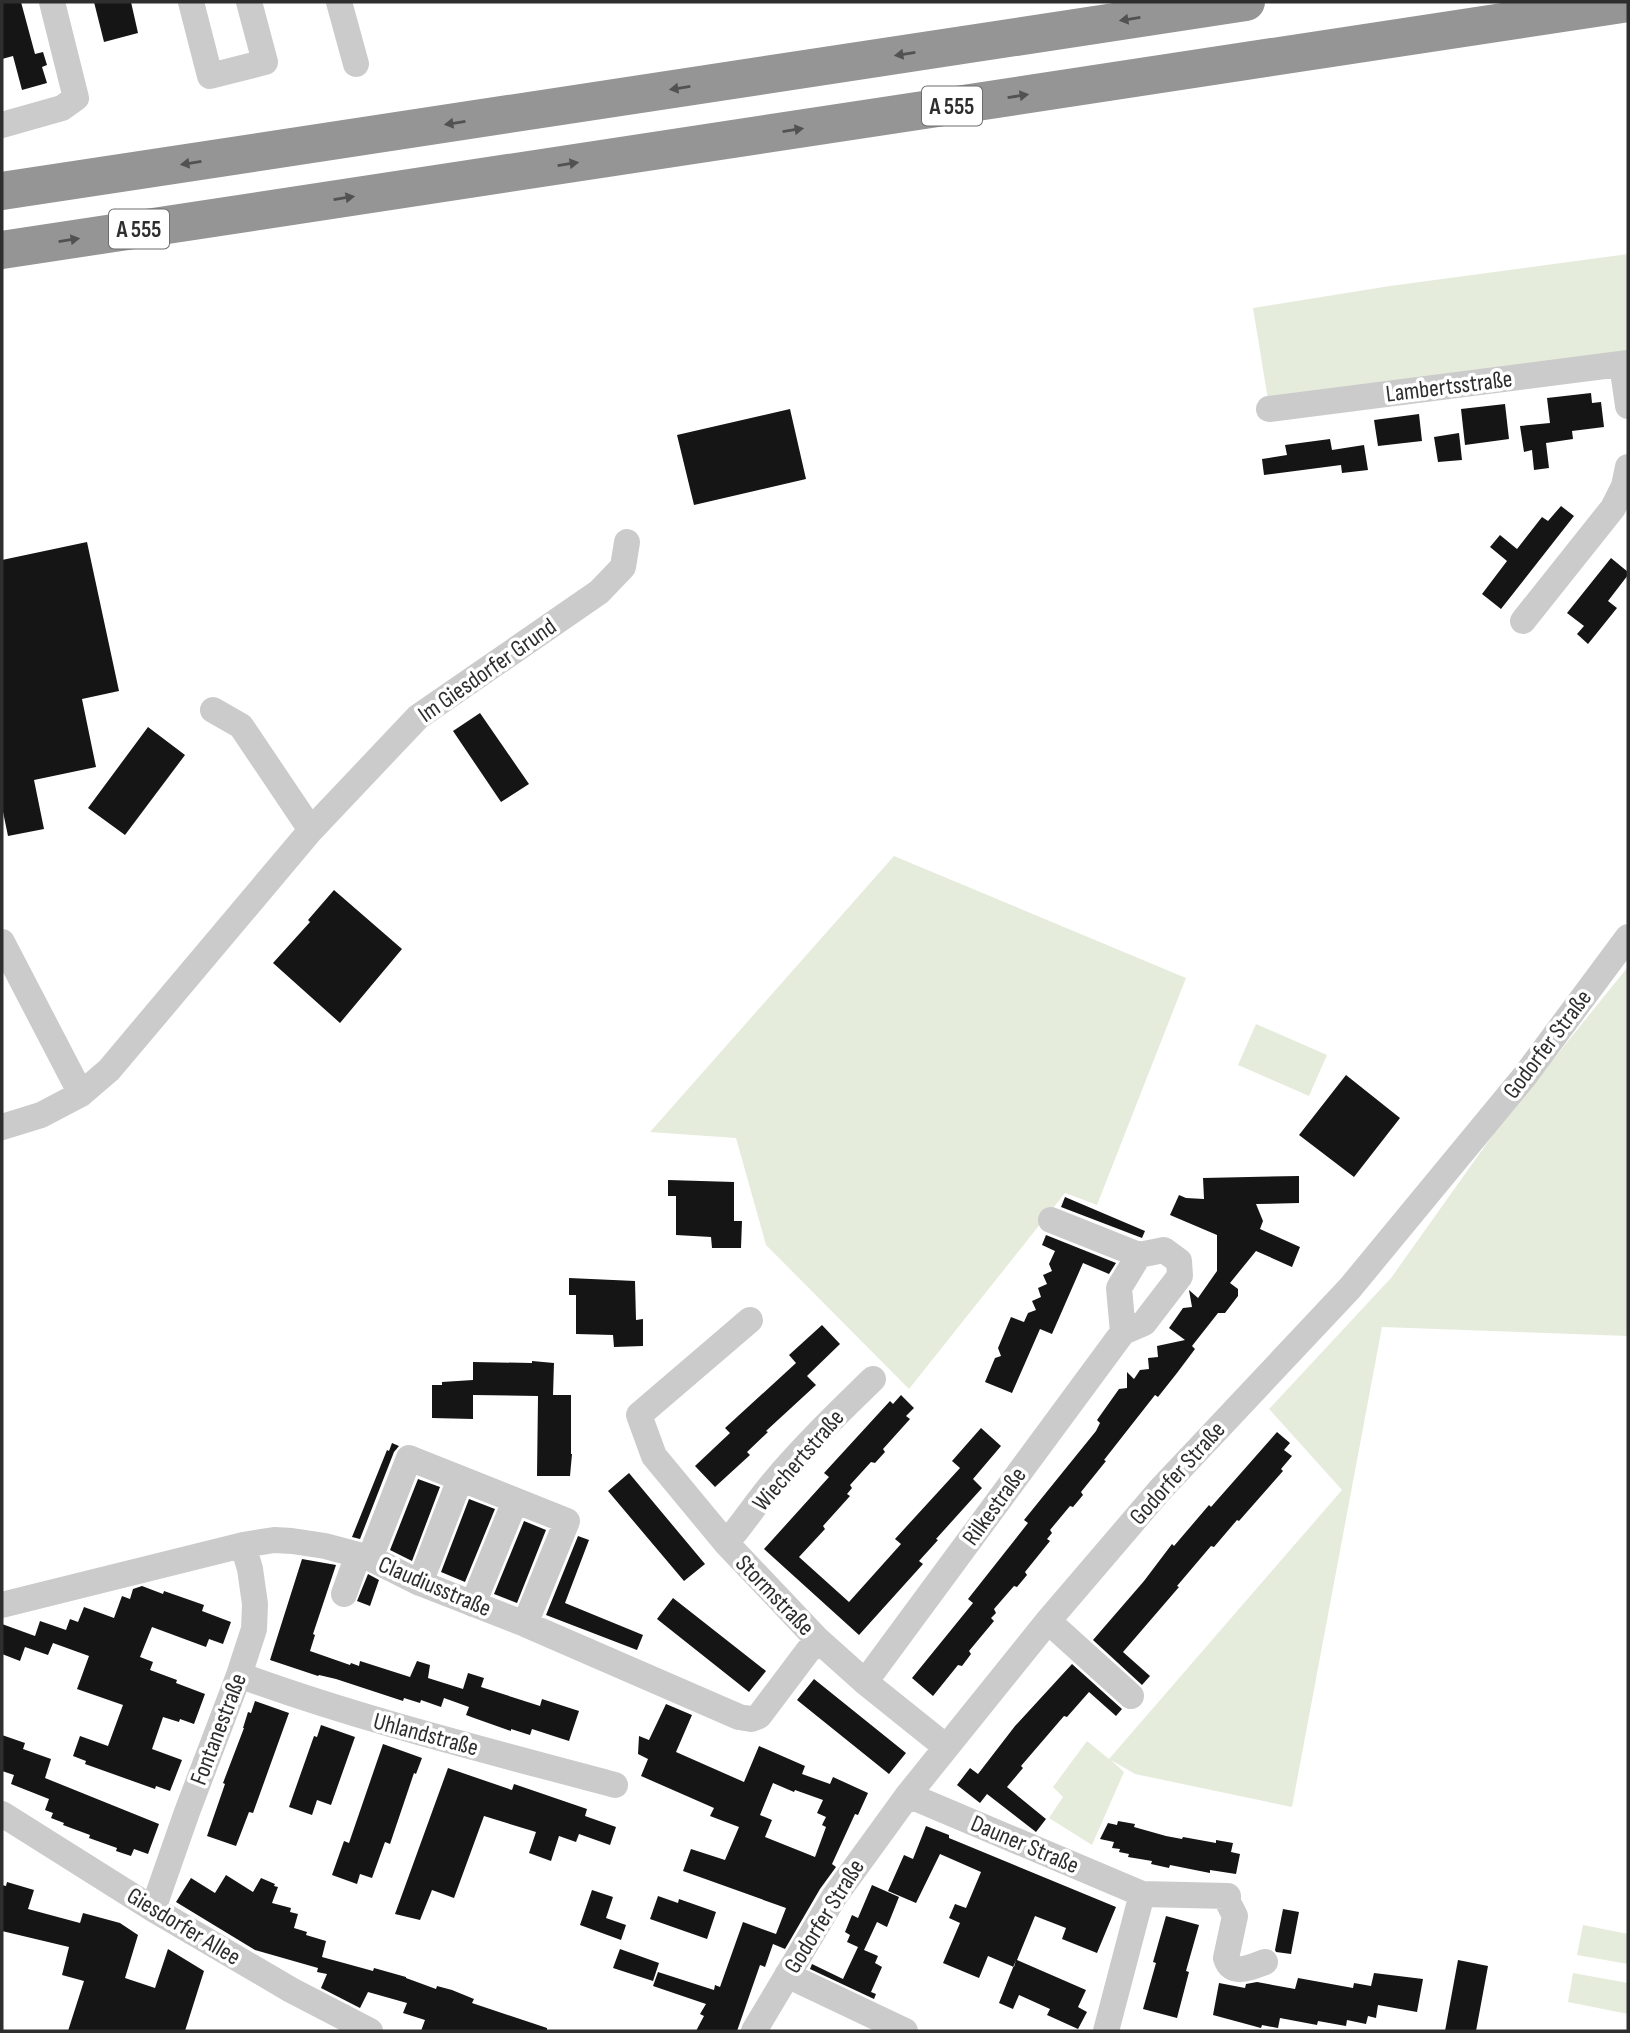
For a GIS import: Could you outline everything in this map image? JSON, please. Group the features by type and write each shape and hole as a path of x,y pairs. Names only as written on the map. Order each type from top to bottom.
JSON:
{"highway":[{"name":"A 555","path":"2,191 1246,2"},
{"name":"A 555","path":"2,250 1628,3"}],"street":[{"path":"2,125 62,108 76,98 52,2"},
{"path":"191,2 210,76 265,62 249,2"},
{"path":"340,2 356,64"},
{"path":"1625,364 1628,406"},
{"name":"Lambertsstraße","path":"1269,409 1625,364"},
{"path":"1523,621 1612,509 1624,486 1628,467"},
{"name":"Im Giesdorfer Grund","path":"2,1126 41,1115 81,1094 109,1070 311,830 418,717 598,592 623,567 628,542"},
{"path":"213,710 241,726 311,830"},
{"name":"Godorfer Straße","path":"754,2031 840,1888 946,1747 1048,1621 1160,1490 1350,1288 1524,1077 1628,937"},
{"path":"2,942 81,1094"},
{"path":"1051,1220 1139,1255 1119,1288 1123,1332"},
{"name":"Rilkestraße","path":"865,1682 1123,1332 1143,1323 1180,1276 1179,1261 1164,1250 1139,1255"},
{"name":"Stormstraße","path":"750,1320 639,1415 653,1456 726,1544 817,1639 865,1682 946,1747"},
{"name":"Wiechertstraße","path":"726,1544 814,1436 873,1379"},
{"path":"344,1594 409,1458 567,1521 525,1624"},
{"path":"420,1583 460,1479"},
{"path":"473,1604 515,1501"},
{"name":"Claudiusstraße","path":"2,1605 243,1545 274,1540 325,1546 364,1556 420,1583 525,1624 716,1708 751,1719 758,1716 817,1639"},
{"name":"Fontanestraße","path":"153,1909 254,1629 255,1604 243,1545"},
{"path":"1048,1621 1131,1696"},
{"name":"Uhlandstraße","path":"239,1675 375,1721 615,1785"},
{"name":"Dauner Straße","path":"908,1795 1143,1894"},
{"name":"Giesdorfer Allee","path":"2,1814 153,1909 292,1990 370,2031"},
{"path":"1106,2031 1143,1894 1228,1896 1235,1916 1226,1962 1230,1967 1246,1970 1265,1962"},
{"path":"788,1975 905,2031"}],"green space":[{"path":"1628,254 1628,353 1268,400 1253,308 1390,286"},
{"path":"894,856 1186,978 1097,1205 1065,1193 909,1389 766,1245 736,1138 650,1132"},
{"path":"1627,968 1628,1336 1382,1327 1292,1807 1135,1774 1111,1760 1124,1772 1092,1845 1049,1818 1063,1797 1053,1787 1087,1741 1109,1759 1342,1490 1269,1409 1391,1278 1497,1129"},
{"path":"1256,1024 1327,1055 1309,1096 1238,1065"},
{"path":"1583,1925 1628,1934 1628,1964 1577,1955"},
{"path":"1573,1973 1628,1983 1628,2014 1568,2002"}],"building":[{"path":"2,2 21,2 35,54 43,52 47,65 42,67 47,83 22,90 13,56 2,59"},
{"path":"94,2 131,2 138,33 104,42"},
{"path":"1591,393 1592,403 1601,402 1604,427 1572,431 1573,439 1546,443 1549,468 1534,470 1532,450 1524,452 1520,426 1550,423 1547,398"},
{"path":"1505,404 1509,439 1465,445 1461,409"},
{"path":"790,409 806,479 694,505 677,435"},
{"path":"1419,414 1422,441 1378,446 1374,420"},
{"path":"1459,433 1462,460 1438,462 1434,437"},
{"path":"1330,439 1332,450 1364,445 1368,470 1342,473 1341,465 1264,475 1262,459 1287,455 1285,445"},
{"path":"1561,506 1574,516 1501,609 1482,594 1507,561 1490,547 1500,535 1517,549 1542,517 1548,521"},
{"path":"87,542 119,691 82,699 96,767 34,780 44,829 8,836 2,807 2,560"},
{"path":"1611,558 1628,572 1628,575 1608,601 1617,608 1588,644 1577,634 1584,626 1567,613"},
{"path":"480,713 529,784 501,802 453,731"},
{"path":"148,727 185,755 125,835 88,808"},
{"path":"334,890 402,949 340,1023 273,963 310,922 308,920"},
{"path":"1346,1075 1400,1118 1354,1177 1299,1135"},
{"path":"1299,1176 1299,1203 1256,1204 1263,1221 1260,1229 1300,1247 1292,1267 1256,1251 1230,1283 1238,1289 1238,1296 1225,1313 1218,1313 1192,1346 1195,1349 1177,1373 1158,1397 1155,1395 1104,1460 1106,1461 1081,1492 1083,1495 1050,1530 1052,1533 1047,1539 1050,1541 1025,1572 1027,1575 994,1609 996,1613 991,1618 994,1621 969,1651 971,1654 962,1666 958,1665 933,1696 912,1678 973,1603 968,1599 1028,1523 1024,1520 1096,1431 1100,1423 1097,1420 1119,1389 1127,1388 1127,1372 1134,1379 1140,1370 1149,1369 1148,1358 1158,1357 1157,1346 1185,1340 1169,1328 1183,1308 1192,1307 1189,1290 1198,1298 1217,1271 1217,1235 1170,1215 1179,1195 1204,1199 1203,1178"},
{"path":"668,1180 734,1182 734,1221 742,1221 741,1248 712,1248 711,1237 676,1235 676,1196 668,1196"},
{"path":"1065,1197 1145,1231 1142,1238 1061,1207"},
{"path":"1046,1235 1116,1263 1109,1274 1083,1263 1052,1334 1040,1329 1012,1393 985,1382 995,1358 1001,1356 998,1348 1011,1317 1024,1322 1028,1313 1036,1310 1032,1301 1041,1297 1038,1288 1047,1284 1043,1275 1052,1271 1049,1264 1055,1251 1042,1245"},
{"path":"569,1278 635,1281 636,1320 643,1319 643,1346 614,1347 613,1335 576,1334 576,1295 569,1295"},
{"path":"822,1325 840,1344 807,1376 816,1385 766,1431 768,1432 747,1452 750,1455 715,1487 695,1466 730,1433 725,1428 796,1363 789,1355"},
{"path":"473,1362 554,1363 553,1395 571,1395 570,1476 537,1476 538,1396 473,1395 473,1419 432,1418 432,1385 473,1380"},
{"path":"901,1395 914,1408 906,1416 910,1419 883,1449 885,1452 875,1463 871,1462 850,1485 852,1488 847,1494 850,1496 799,1557 849,1602 901,1544 895,1539 960,1468 952,1461 981,1428 1001,1446 973,1479 982,1488 936,1539 938,1540 919,1561 923,1564 859,1635 764,1549 829,1477 824,1473 890,1401 893,1404"},
{"path":"1277,1432 1290,1443 1284,1450 1292,1456 1281,1469 1283,1471 1239,1521 1237,1520 1214,1547 1211,1546 1123,1652 1150,1676 1142,1685 1093,1640 1172,1544 1174,1546 1209,1505 1211,1507"},
{"path":"392,1443 399,1446 394,1452 360,1539 352,1537 387,1450 389,1451"},
{"path":"629,1473 705,1564 684,1581 608,1491"},
{"path":"418,1479 440,1487 412,1561 390,1550"},
{"path":"469,1499 495,1509 465,1582 441,1572"},
{"path":"524,1521 546,1530 517,1603 494,1594"},
{"path":"578,1536 589,1540 565,1603 643,1635 637,1650 546,1615"},
{"path":"302,1559 336,1565 310,1651 350,1665 359,1666 360,1661 410,1677 417,1661 430,1665 428,1678 463,1689 468,1673 484,1678 481,1687 540,1706 542,1699 579,1711 569,1741 532,1729 530,1735 511,1731 466,1715 469,1707 444,1698 441,1707 421,1700 420,1703 404,1698 403,1701 270,1660"},
{"path":"368,1574 379,1580 370,1606 357,1601"},
{"path":"142,1586 204,1605 202,1611 231,1622 223,1644 209,1639 206,1647 152,1627 140,1657 153,1662 150,1670 205,1694 194,1724 163,1717 152,1749 182,1760 170,1791 156,1786 155,1789 85,1764 86,1761 73,1756 80,1736 108,1746 123,1705 77,1689 89,1656 53,1643 48,1655 25,1647 20,1661 2,1654 2,1624 35,1636 40,1621 66,1630 70,1619 78,1622 84,1607 114,1618 122,1596 130,1599 133,1589"},
{"path":"673,1598 766,1671 749,1692 657,1619"},
{"path":"1072,1664 1122,1709 1116,1716 1089,1692 1067,1717 1064,1716 1021,1766 1023,1768 1007,1787 1046,1819 1036,1832 987,1794 980,1803 957,1785 970,1768 978,1774 1015,1726"},
{"path":"814,1679 906,1753 889,1774 797,1700"},
{"path":"255,1701 289,1713 253,1813 249,1812 236,1846 207,1836 248,1712 251,1713"},
{"path":"666,1704 692,1715 676,1752 744,1782 759,1746 805,1766 802,1774 830,1784 833,1777 868,1793 832,1864 836,1867 785,1949 773,1944 765,1967 760,1965 737,2031 696,2031 704,2016 700,2014 706,2004 653,1986 658,1972 714,1990 715,1985 720,1987 743,1922 776,1934 786,1908 683,1871 691,1849 725,1860 739,1827 710,1816 714,1808 641,1776 648,1759 638,1754 639,1736 649,1740","holes":["773,1783 794,1792 795,1790 823,1800 817,1813 826,1817 822,1825 826,1827 815,1857 765,1837 772,1820 760,1815"]},
{"path":"321,1725 355,1737 331,1805 317,1800 312,1815 289,1807 314,1736 317,1737"},
{"path":"2,1735 25,1743 23,1749 51,1759 45,1778 159,1824 148,1854 134,1849 131,1856 116,1851 117,1848 89,1838 90,1835 51,1818 53,1813 45,1810 49,1799 11,1784 14,1775 2,1771"},
{"path":"383,1744 422,1758 416,1774 414,1773 390,1844 385,1842 372,1878 360,1874 357,1884 332,1875 344,1841 349,1843"},
{"path":"448,1768 512,1790 514,1784 587,1809 585,1816 616,1827 610,1845 579,1834 576,1842 559,1836 551,1861 529,1853 536,1832 484,1816 454,1898 432,1890 420,1920 395,1914"},
{"path":"1118,1821 1135,1824 1134,1827 1166,1836 1233,1843 1231,1852 1240,1854 1236,1874 1210,1870 1210,1873 1170,1865 1169,1868 1151,1864 1152,1861 1128,1857 1129,1854 1112,1848 1114,1842 1100,1839 1108,1823 1117,1825"},
{"path":"926,1826 1116,1907 1097,1953 1062,1939 1066,1928 1035,1916 1017,1960 1086,1990 1078,2007 1087,2012 1078,2029 1047,2015 1050,2009 1019,1995 1013,2009 999,2003 1013,1967 988,1956 979,1978 943,1963 960,1923 949,1918 955,1904 966,1908 981,1872 940,1854 916,1903 888,1891 904,1855 913,1859"},
{"path":"226,1875 253,1892 261,1878 275,1884 274,1886 278,1887 272,1903 291,1908 290,1912 298,1914 294,1928 326,1941 322,1957 373,1971 374,1968 436,1989 437,1986 452,1990 474,1999 472,2003 547,2028 547,2031 421,2031 425,2020 403,2013 407,2003 368,1992 360,2008 321,1988 327,1974 317,1972 318,1968 255,1950 176,1902 191,1878 215,1893"},
{"path":"7,1882 34,1890 28,1909 80,1923 83,1913 120,1923 138,1935 125,1978 155,1988 168,1949 204,1971 185,2031 68,2031 84,1981 62,1975 69,1947 2,1931 2,1885 6,1886"},
{"path":"872,1885 899,1897 887,1927 877,1922 864,1950 878,1956 875,1963 882,1967 871,1992 876,1994 874,1999 810,1969 812,1964 843,1979 858,1947 847,1942 850,1935 845,1932 852,1915 858,1918"},
{"path":"592,1890 613,1897 606,1918 626,1925 621,1940 580,1925"},
{"path":"658,1896 678,1903 679,1899 716,1912 707,1939 650,1919"},
{"path":"1283,1909 1299,1912 1291,1954 1275,1950"},
{"path":"1166,1916 1199,1925 1177,2018 1143,2009"},
{"path":"620,1949 659,1963 653,1981 613,1968"},
{"path":"1458,1960 1488,1966 1476,2031 1445,2031"},
{"path":"1374,1973 1423,1979 1417,2012 1378,2005 1376,2018 1368,2016 1366,2024 1347,2020 1346,2026 1318,2021 1317,2025 1280,2018 1278,2028 1262,2025 1261,2028 1213,2015 1219,1983 1245,1988 1246,1984 1257,1982 1295,1989 1298,1978 1353,1988 1354,1983 1371,1986"}]}
